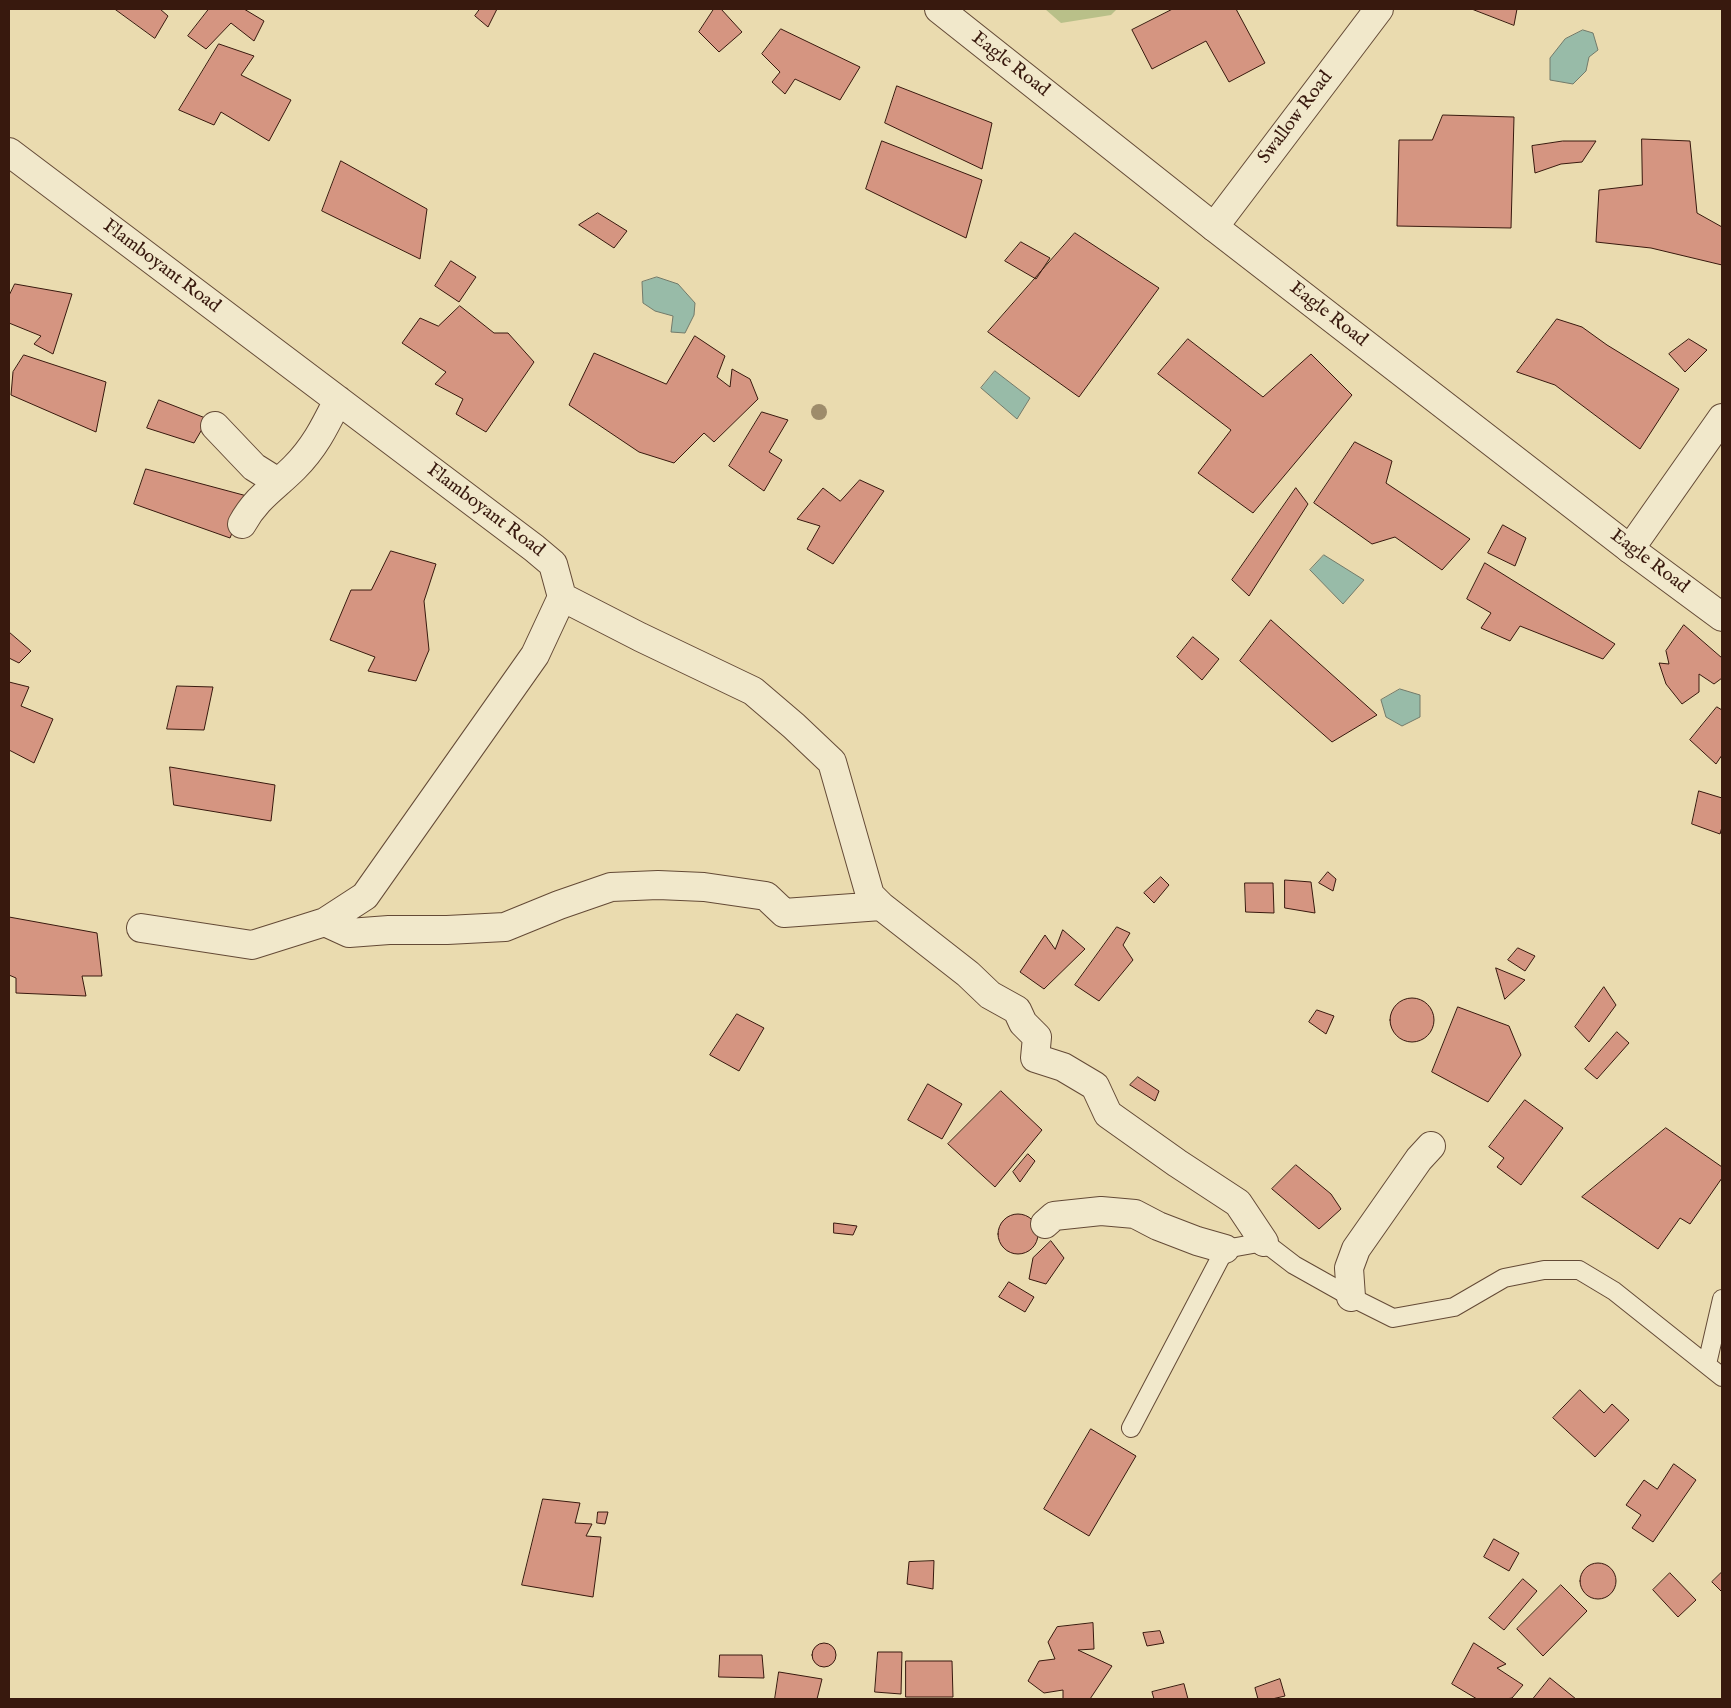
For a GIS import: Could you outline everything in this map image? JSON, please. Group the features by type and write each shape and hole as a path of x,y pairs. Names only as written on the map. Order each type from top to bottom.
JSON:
{"street":[{"name":"Eagle Road","path":"939,9 1214,227 1630,549 1722,617"},
{"name":"Swallow Road","path":"1214,227 1379,9"},
{"name":"Flamboyant Road","path":"9,152 553,564 562,597"},
{"path":"242,524 266,492 294,468 316,443 338,400"},
{"path":"1630,549 1722,418"},
{"path":"215,426 254,467 278,482"},
{"path":"141,928 252,945 325,922 365,896 535,655 562,597 753,691 794,726 832,762 870,895 881,906 968,974 990,995 1017,1010 1023,1023 1037,1037 1035,1058 1063,1067 1095,1086 1108,1114 1238,1203 1264,1242"},
{"path":"325,922 350,933 505,927 611,886 704,886 748,893 766,896 784,914 881,906"},
{"path":"1351,1297 1349,1268 1356,1249 1430,1146"},
{"path":"1045,1224 1054,1216 1100,1211 1135,1214 1158,1226 1197,1241 1225,1249"}],"lane":[{"path":"1131,1428 1225,1249 1264,1242 1294,1265 1393,1318 1454,1307 1504,1278 1544,1270 1580,1270 1614,1291 1722,1376"},
{"path":"1707,1364 1722,1298"}],"green space":[{"path":"1045,9 1117,9 1111,15 1061,23"}],"shaded area":[{"path":"1583,30 1593,33 1598,50 1589,57 1586,71 1573,84 1550,80 1550,58 1565,39"},
{"path":"657,277 678,284 695,303 694,315 685,333 671,332 673,316 655,311 643,303 642,282"},
{"path":"995,371 1030,398 1017,419 981,388"},
{"path":"1324,555 1364,580 1343,604 1310,570"},
{"path":"1400,689 1420,695 1420,717 1402,726 1386,717 1381,700"}],"building":[{"path":"115,9 160,9 168,16 155,38"},
{"path":"209,9 244,9 264,21 254,41 231,23 206,49 188,36"},
{"path":"480,9 497,9 488,27 475,16"},
{"path":"714,9 721,9 742,32 719,52 699,32"},
{"path":"1173,9 1236,9 1265,63 1229,82 1206,41 1152,69 1132,30"},
{"path":"1472,9 1517,9 1514,25"},
{"path":"781,29 860,67 840,100 795,79 785,94 772,82 780,72 762,54"},
{"path":"219,44 254,56 241,75 291,100 269,141 221,112 214,125 179,110"},
{"path":"897,86 992,123 982,169 885,123"},
{"path":"1443,115 1514,117 1511,228 1397,226 1399,140 1432,140"},
{"path":"1642,139 1690,141 1697,213 1722,227 1722,265 1651,248 1596,242 1599,190 1642,185"},
{"path":"882,141 982,180 966,238 866,189"},
{"path":"1563,141 1596,141 1582,162 1561,164 1535,173 1532,146"},
{"path":"341,161 427,209 420,259 322,211"},
{"path":"598,213 627,231 614,248 579,225"},
{"path":"1075,233 1159,288 1079,397 988,332"},
{"path":"1021,242 1050,258 1036,279 1005,261"},
{"path":"451,261 476,277 459,302 435,286"},
{"path":"15,284 72,294 53,354 34,344 41,336 9,323 9,296"},
{"path":"460,306 494,333 508,333 534,362 486,432 456,414 463,399 435,384 446,372 402,343 420,318 438,326"},
{"path":"1557,319 1582,327 1607,345 1679,389 1640,449 1555,385 1517,372"},
{"path":"695,336 725,356 717,377 730,387 732,369 750,379 758,399 714,442 704,433 674,463 639,452 569,405 594,353 666,384"},
{"path":"1188,339 1263,397 1311,354 1352,395 1253,513 1198,473 1231,430 1158,374"},
{"path":"1689,339 1707,350 1685,372 1669,354"},
{"path":"24,355 106,382 96,432 11,395 13,372"},
{"path":"159,400 208,419 194,443 147,428"},
{"path":"762,412 788,420 769,452 782,460 764,491 729,466"},
{"path":"1355,442 1392,461 1386,483 1470,539 1442,570 1395,537 1372,544 1314,503"},
{"path":"146,469 247,496 230,538 134,504"},
{"path":"860,480 884,491 833,564 807,549 820,526 797,519 823,488 840,501"},
{"path":"1296,488 1308,504 1249,596 1232,580"},
{"path":"1503,525 1526,538 1515,566 1488,553"},
{"path":"391,551 436,564 424,601 429,650 416,681 368,671 375,657 330,640 351,590 371,590"},
{"path":"1485,563 1615,644 1603,659 1520,626 1510,641 1481,628 1491,613 1467,599"},
{"path":"1271,620 1377,715 1332,742 1240,661"},
{"path":"1684,625 1722,658 1722,678 1714,684 1699,674 1699,692 1682,704 1666,684 1659,663 1669,664 1666,651"},
{"path":"9,632 31,651 19,663 9,658"},
{"path":"1193,637 1219,659 1202,680 1177,657"},
{"path":"9,682 29,687 21,706 53,719 34,763 9,750"},
{"path":"177,686 213,687 204,730 167,729"},
{"path":"1717,707 1722,710 1722,755 1716,764 1690,740"},
{"path":"170,767 275,785 271,821 174,805"},
{"path":"1699,791 1722,798 1722,827 1720,834 1692,824"},
{"path":"1328,872 1336,879 1333,891 1319,883"},
{"path":"1161,877 1169,885 1154,903 1144,893"},
{"path":"1285,880 1311,882 1315,913 1285,908"},
{"path":"1245,883 1273,883 1274,913 1246,912"},
{"path":"9,917 97,933 102,976 82,976 86,996 16,993 16,978 9,975"},
{"path":"1117,927 1130,933 1123,945 1133,960 1099,1001 1075,985"},
{"path":"1063,930 1085,949 1044,989 1020,972 1045,935 1055,949"},
{"path":"1518,948 1535,956 1525,971 1508,960"},
{"path":"1496,968 1525,980 1505,999"},
{"path":"1604,987 1616,1005 1589,1042 1575,1027"},
{"path":"1412,998 1424,1002 1430,1008 1434,1020 1430,1032 1424,1038 1412,1042 1400,1038 1394,1032 1390,1020 1394,1008 1400,1002"},
{"path":"1458,1007 1509,1026 1521,1055 1488,1102 1432,1072"},
{"path":"1317,1010 1334,1016 1326,1034 1309,1022"},
{"path":"737,1014 764,1028 739,1071 710,1055"},
{"path":"1617,1032 1629,1043 1597,1079 1585,1069"},
{"path":"1138,1077 1159,1091 1155,1101 1130,1085"},
{"path":"928,1084 962,1104 942,1139 908,1120"},
{"path":"1001,1091 1042,1130 995,1187 948,1144"},
{"path":"1525,1100 1563,1128 1521,1185 1497,1167 1504,1158 1489,1147"},
{"path":"1666,1128 1722,1167 1722,1178 1690,1224 1680,1218 1658,1249 1582,1197"},
{"path":"1028,1154 1035,1161 1020,1182 1013,1172"},
{"path":"1296,1165 1331,1194 1341,1209 1319,1229 1272,1189"},
{"path":"1018,1214 1032,1220 1038,1234 1032,1248 1018,1254 1004,1248 998,1234 1004,1220"},
{"path":"834,1223 857,1226 853,1235 834,1233"},
{"path":"1051,1241 1064,1258 1046,1284 1029,1279 1033,1258"},
{"path":"1009,1282 1034,1297 1025,1312 999,1297"},
{"path":"1580,1390 1604,1413 1612,1404 1629,1420 1595,1457 1553,1418"},
{"path":"1091,1429 1136,1456 1089,1536 1044,1509"},
{"path":"1674,1464 1696,1480 1653,1542 1632,1528 1641,1515 1626,1505 1644,1480 1657,1489"},
{"path":"543,1499 580,1503 575,1523 592,1524 586,1536 601,1537 593,1597 522,1585"},
{"path":"598,1512 608,1512 605,1524 597,1523"},
{"path":"1494,1539 1519,1553 1509,1571 1484,1557"},
{"path":"934,1561 933,1589 907,1584 909,1562"},
{"path":"1598,1563 1605,1564 1611,1568 1615,1574 1615,1588 1611,1594 1605,1598 1598,1599 1591,1598 1585,1594 1581,1588 1580,1581 1581,1574 1585,1568 1591,1564"},
{"path":"1722,1572 1722,1592 1712,1582"},
{"path":"1670,1573 1696,1600 1678,1617 1653,1590"},
{"path":"1523,1579 1537,1591 1504,1630 1489,1618"},
{"path":"1561,1585 1587,1611 1543,1656 1517,1629"},
{"path":"1093,1623 1094,1649 1078,1650 1112,1666 1090,1699 1063,1699 1063,1690 1044,1693 1028,1681 1039,1661 1055,1659 1048,1642 1057,1627"},
{"path":"1160,1631 1164,1643 1147,1646 1143,1633"},
{"path":"824,1643 833,1646 836,1655 833,1664 824,1667 815,1664 812,1655 815,1646"},
{"path":"1474,1643 1506,1664 1497,1668 1523,1685 1512,1698 1477,1699 1452,1684"},
{"path":"878,1652 902,1652 901,1694 875,1692"},
{"path":"720,1655 762,1655 764,1678 719,1677"},
{"path":"906,1661 952,1661 953,1697 906,1697"},
{"path":"779,1672 822,1679 817,1699 775,1699"},
{"path":"1550,1678 1576,1699 1533,1699"},
{"path":"1280,1679 1285,1696 1272,1699 1258,1699 1255,1688"},
{"path":"1184,1684 1188,1699 1154,1699 1152,1692"}]}
